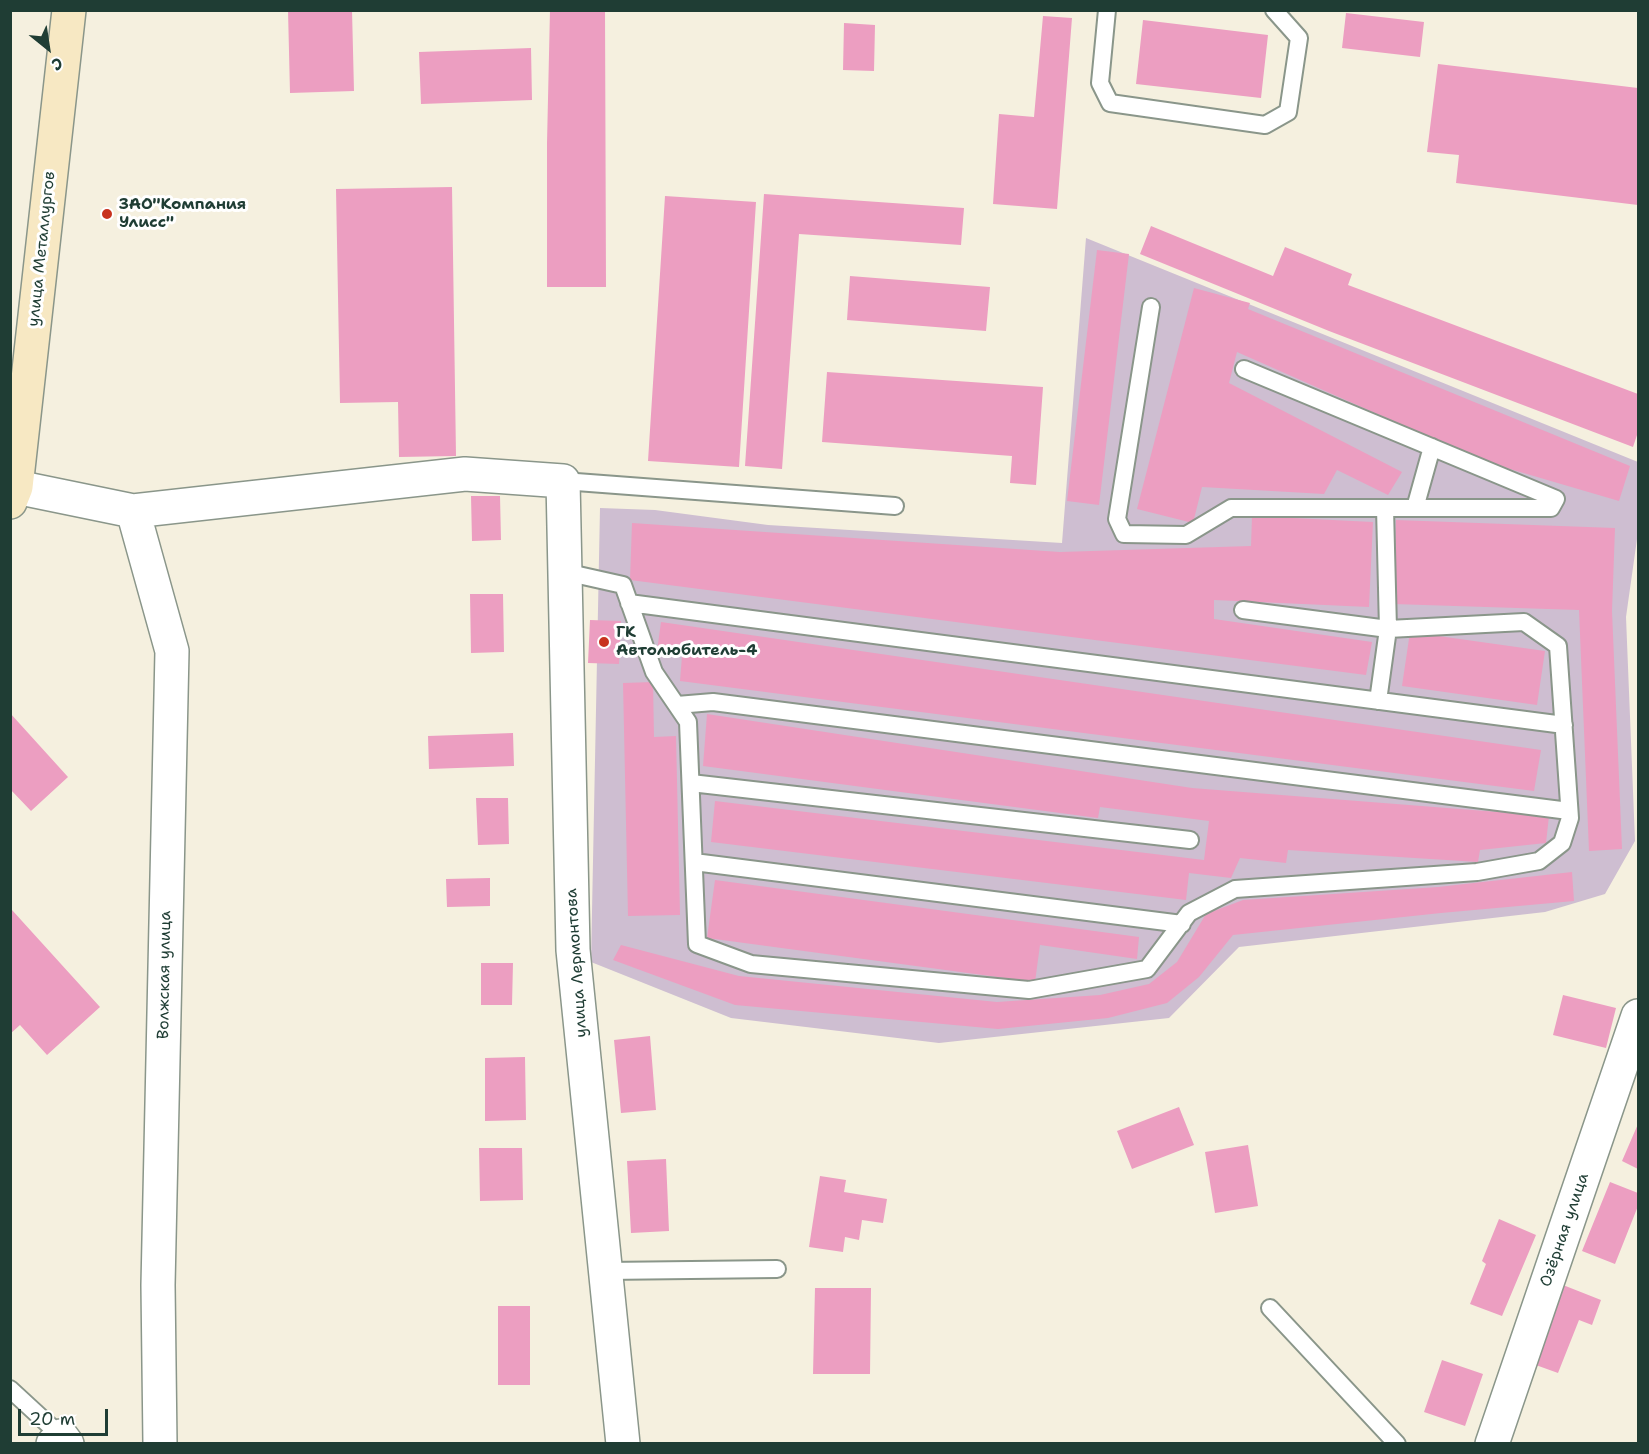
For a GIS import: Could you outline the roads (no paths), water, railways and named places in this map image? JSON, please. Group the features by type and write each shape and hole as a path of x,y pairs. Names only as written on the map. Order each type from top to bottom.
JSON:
{"main road":[{"name":"улица Металлургов","path":"13,494 69,10"}],"street":[{"path":"13,494 134,511 465,474 563,481"},
{"name":"улица Лермонтова","path":"563,481 573,950 623,1443"},
{"name":"Волжская улица","path":"134,511 172,651 158,1285 160,1443"},
{"name":"Озёрная улица","path":"1491,1443 1638,1016"}],"lane":[{"path":"1107,10 1100,83 1110,103 1265,125 1288,112 1299,38 1274,10"},
{"path":"1150,307 1117,519 1124,534 1186,535 1231,508 1551,508 1556,499 1244,369"},
{"path":"1415,508 1432,447"},
{"path":"563,481 895,506"},
{"path":"1378,701 1388,629 1385,508"},
{"path":"565,572 623,585 654,672 688,722 697,944 751,964 1029,990 1147,969 1189,913 1235,890 1477,873 1539,861 1562,843 1570,818 1558,646 1524,622 1388,629 1243,610"},
{"path":"629,603 1564,725"},
{"path":"677,705 713,702 1569,811"},
{"path":"691,783 1190,840"},
{"path":"694,862 1182,924"},
{"path":"605,1271 777,1269"},
{"path":"1270,1308 1397,1443"},
{"path":"10,1389 60,1441"}],"place":[{"name":"ЗАО\"Компания Улисс\"","path":"107,214"},
{"name":"ГК Автолюбитель-4","path":"604,642"}]}
